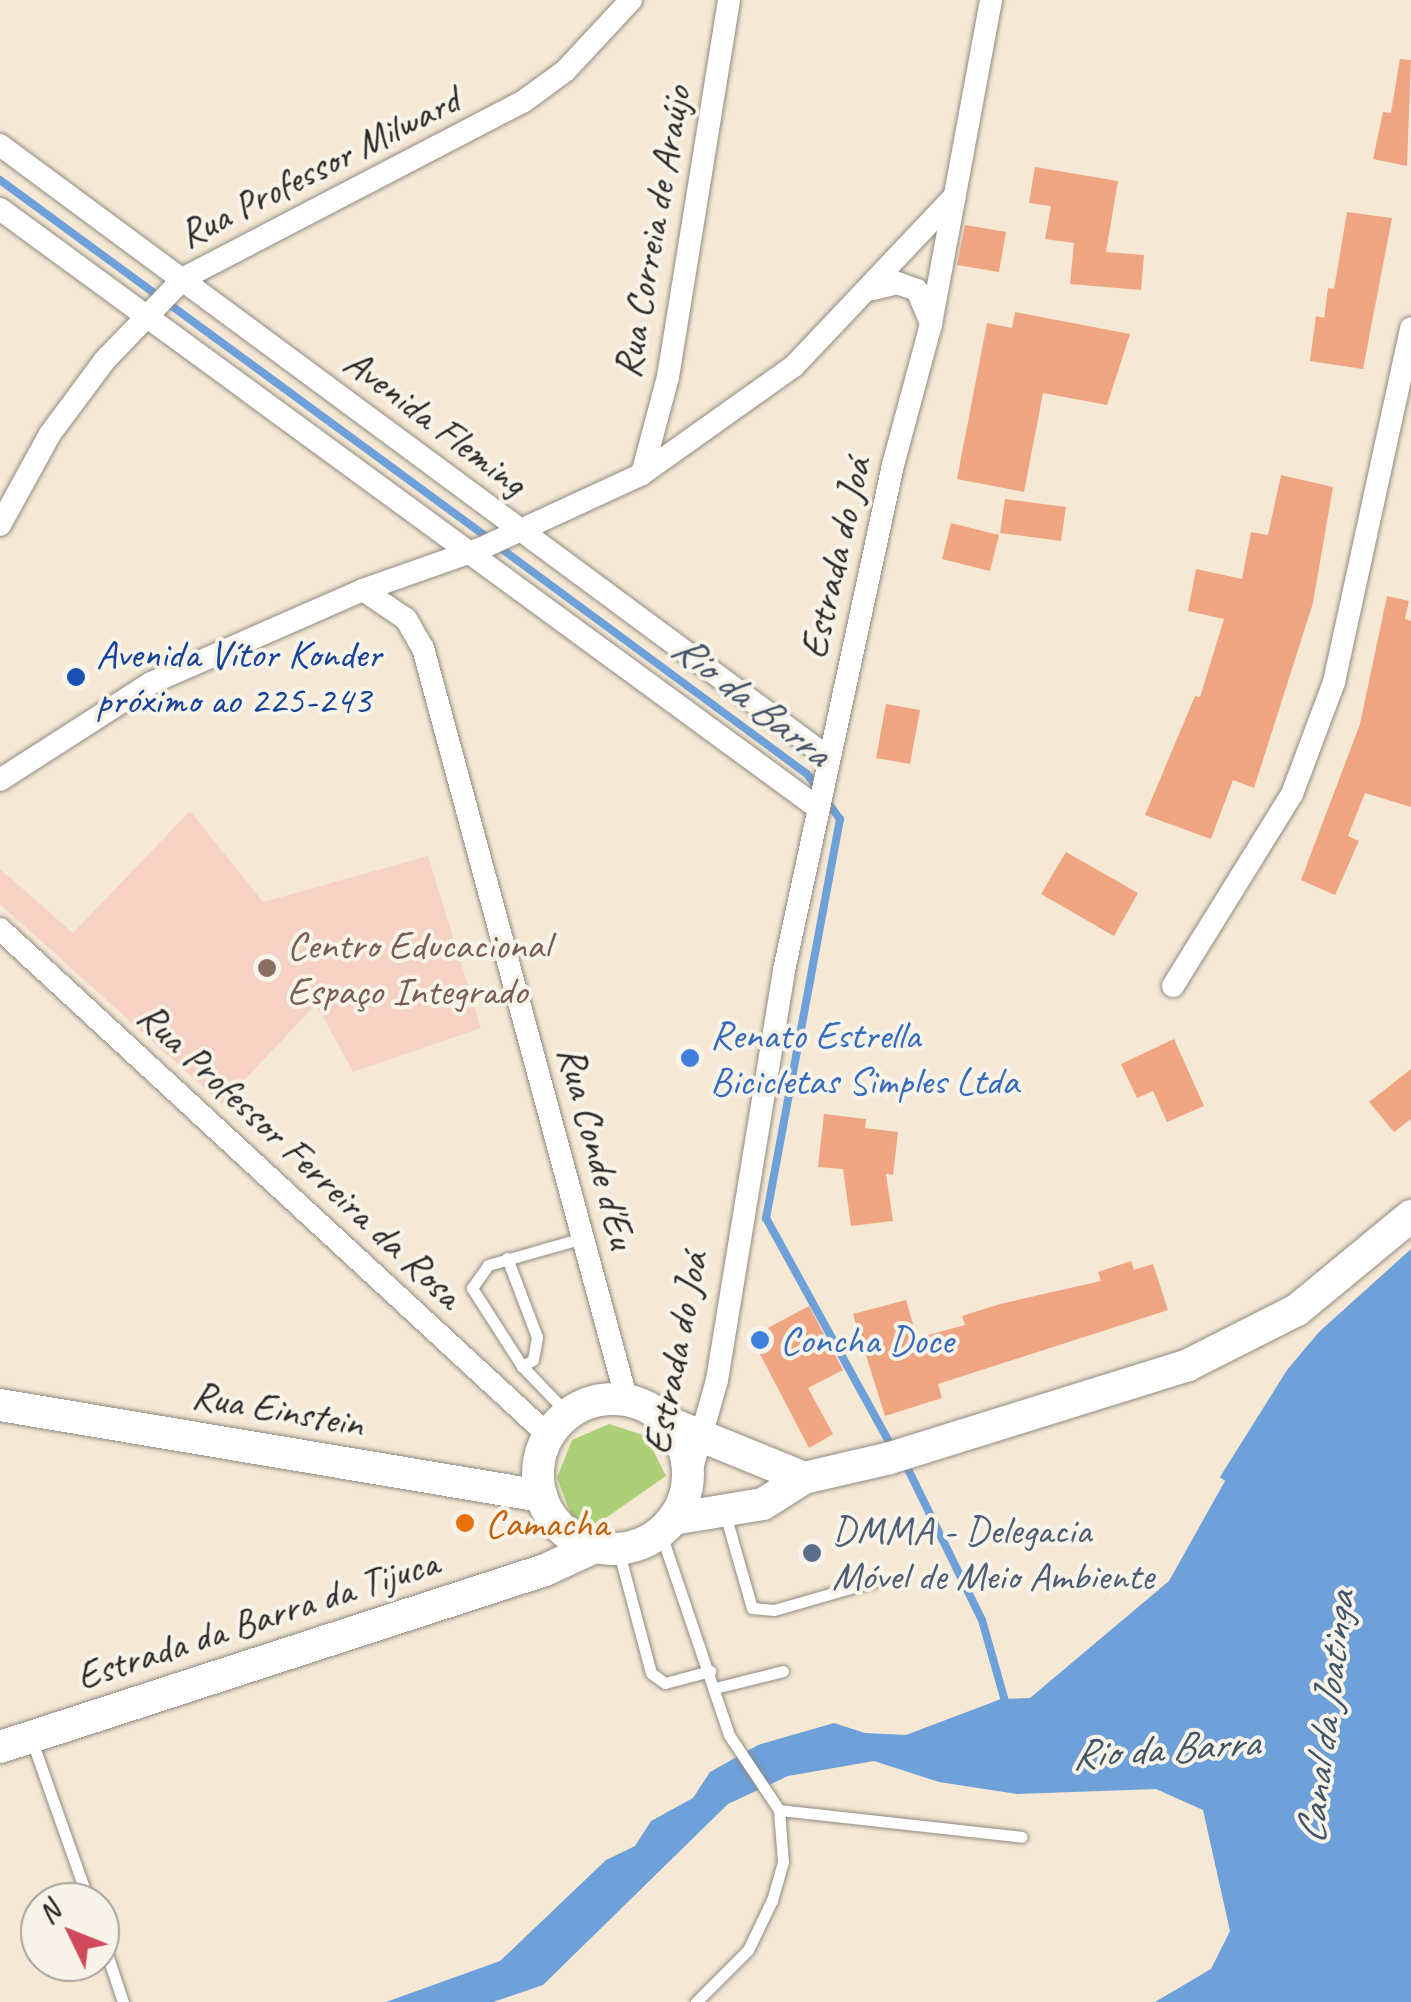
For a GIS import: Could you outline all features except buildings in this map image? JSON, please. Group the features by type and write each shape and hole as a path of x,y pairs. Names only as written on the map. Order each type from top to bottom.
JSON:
{"street":[{"name":"Rua Professor Milward","path":"0,525 50,434 150,310 179,284 524,101 565,71 632,0"},
{"name":"Rua Correia de Araújo","path":"642,474 668,377 729,0"},
{"name":"Estrada do Joá","path":"687,1486 704,1436 754,1122 819,804 931,324 991,0"},
{"name":"Avenida Fleming","path":"0,145 514,534 828,762"},
{"path":"0,780 151,683 363,590 478,550 642,474 758,398 873,289 955,196"},
{"name":"Avenida Fleming","path":"0,210 150,310 819,804"},
{"path":"873,289 897,283 917,290 931,324"},
{"path":"1174,986 1292,794 1334,682 1411,328"},
{"name":"Rua Conde d'Eu","path":"363,590 406,619 423,648 628,1401"},
{"name":"Rua Professor Ferreira da Rosa","path":"0,928 558,1425"},
{"path":"804,1478 667,1422 628,1401 596,1401 558,1425 538,1465 541,1496 561,1528 606,1548 667,1525 763,1504 804,1478 900,1455 1138,1382 1240,1342 1297,1310 1411,1216"},
{"name":"Rua Einstein","path":"0,1405 541,1496"},
{"path":"667,1422 684,1451 687,1486 667,1525"},
{"path":"761,1462 763,1504"},
{"name":"Estrada da Barra da Tijuca","path":"16,1742 606,1548"}],"lane":[{"path":"558,1425 472,1288 479,1270 507,1258 583,1238"},
{"path":"507,1258 536,1337 534,1360 522,1366"},
{"path":"724,1510 752,1608 774,1610 875,1581"},
{"path":"667,1525 729,1735 779,1810 783,1862 772,1900 748,1950 696,2002"},
{"path":"606,1548 652,1673 664,1684 710,1671"},
{"path":"715,1688 783,1672"},
{"path":"16,1742 80,1882"},
{"path":"779,1810 1022,1837"}],"shaded area":[{"name":"Centro Educacional Espaço Integrado","path":"190,811 263,902 428,856 481,1028 353,1072 316,1004 222,1104 0,904 0,869 73,933"}],"green space":[{"path":"609,1424 646,1436 666,1476 590,1529 572,1517 557,1478 572,1440"}],"water":[{"name":"Canal da Joatinga","path":"1411,1249 1411,2002 1155,2002 1211,1969 1230,1931 1203,1810 1156,1789 1017,1794 939,1782 874,1761 788,1776 728,1804 543,1985 493,2002 386,2002 500,1961 606,1860 635,1846 651,1821 693,1798 710,1772 758,1745 834,1723 865,1733 906,1735 1001,1699 1030,1698 1169,1581 1225,1481 1220,1477 1287,1370 1319,1332"}],"waterway":[{"name":"Rio da Barra","path":"0,180 488,538"},
{"name":"Rio da Barra","path":"499,547 807,774 818,788"},
{"name":"Rio da Barra","path":"826,800 840,819 766,1218 892,1447"},
{"name":"Rio da Barra","path":"904,1461 982,1620 1006,1705"}],"place":[{"name":"Avenida Vítor Konder próximo ao 225-243","path":"76,677"},
{"name":"Centro Educacional Espaço Integrado","path":"267,968"},
{"name":"Renato Estrella Bicicletas Simples Ltda","path":"690,1058"},
{"name":"Concha Doce","path":"760,1340"},
{"name":"Camacha","path":"465,1523"},
{"name":"DMMA - Delegacia Móvel de Meio Ambiente","path":"812,1553"}]}
